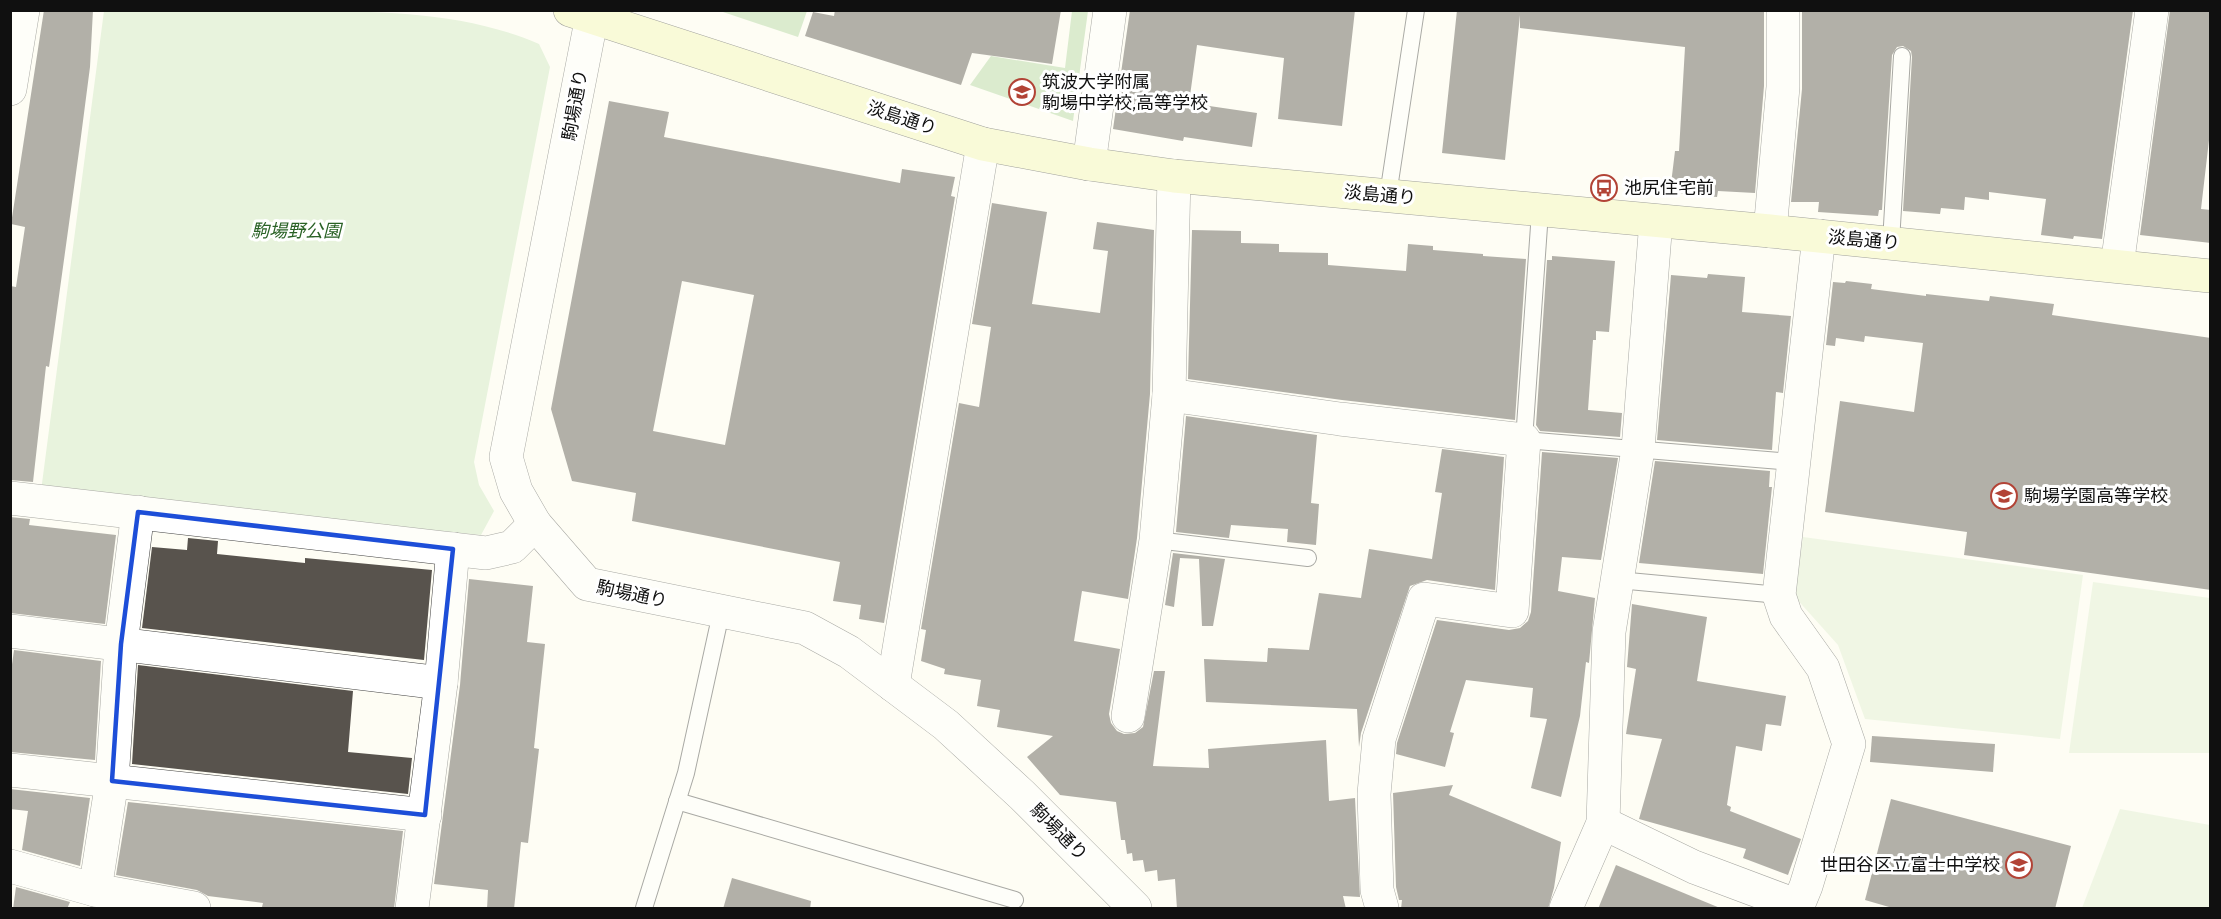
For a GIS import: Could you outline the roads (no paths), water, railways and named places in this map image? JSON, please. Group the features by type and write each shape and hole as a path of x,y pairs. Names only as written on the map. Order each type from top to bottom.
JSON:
{"main road":[{"name":"淡島通り","path":"581,13 983,144 1089,164 1174,176 1388,195 1540,212 1891,242 2211,276"}],"street":[{"path":"10,89 23,10"},
{"path":"1089,164 1110,10"},
{"path":"1770,231 1783,87 1783,10"},
{"path":"2116,266 2152,10"},
{"name":"駒場通り","path":"581,13 506,457 516,491 535,524 587,584 721,613 805,628 849,652 946,724 997,771 1135,909"},
{"path":"893,685 983,144"},
{"path":"1128,716 1156,540 1169,395 1174,176"},
{"path":"1566,909 1603,823 1609,632 1638,449 1656,221"},
{"path":"1603,823 1694,867 1797,907 1849,744 1823,668 1786,616 1779,595 1819,236"},
{"path":"1169,395 1340,419 1524,440 1512,611 1424,599 1379,739 1374,794 1377,890 1382,909"},
{"path":"10,498 486,553 512,548 535,524"},
{"path":"95,890 112,781 121,644 138,512"},
{"path":"412,909 441,683 453,549"},
{"path":"10,631 441,683"},
{"path":"10,770 424,815"},
{"path":"10,866 95,890 194,909"}],"lane":[{"path":"1388,195 1416,10"},
{"path":"1891,242 1902,56"},
{"path":"1540,212 1524,440 1793,462"},
{"path":"1156,540 1308,558"},
{"path":"1618,580 1779,595"},
{"path":"644,909 677,801 721,613"},
{"path":"677,801 1015,900"}],"place":[{"name":"筑波大学附属 駒場中学校,高等学校","path":"1022,92"},
{"name":"池尻住宅前","path":"1604,188"},
{"name":"駒場学園高等学校","path":"2004,496"},
{"name":"世田谷区立富士中学校","path":"2019,865"}],"park label":[{"name":"駒場野公園","path":"296,231"}]}
